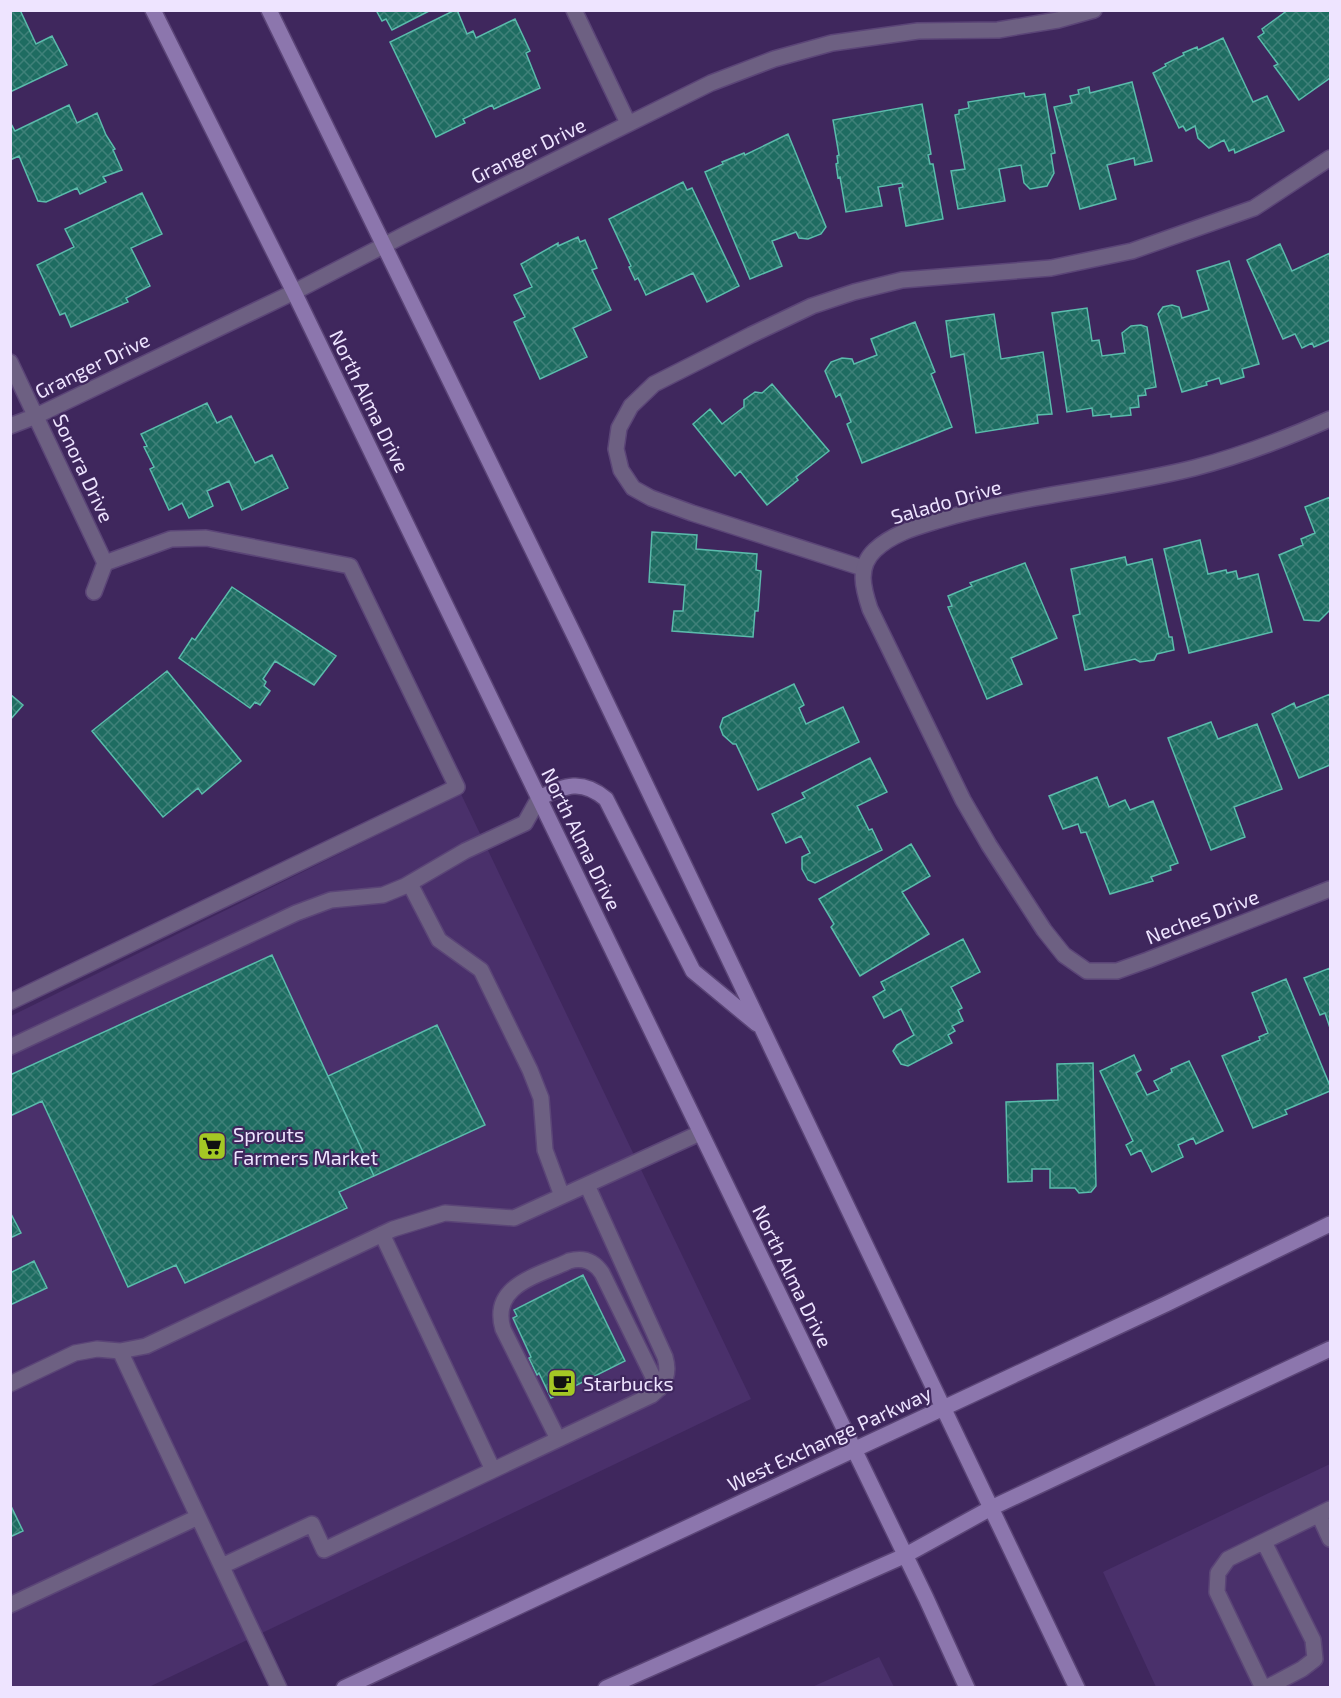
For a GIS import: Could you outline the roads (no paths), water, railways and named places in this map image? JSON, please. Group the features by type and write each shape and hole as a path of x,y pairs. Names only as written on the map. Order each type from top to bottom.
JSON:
{"main road":[{"name":"North Alma Drive","path":"153,10 294,292 967,1688"},
{"path":"269,10 574,634 1077,1688"},
{"path":"539,798 571,786 584,786 596,791 606,799 693,971 762,1028"},
{"name":"West Exchange Parkway","path":"344,1688 1166,1304 1330,1224"},
{"path":"606,1688 904,1556 991,1508 1330,1349"}],"street":[{"path":"574,10 628,123"},
{"name":"Granger Drive","path":"10,426 36,416 294,292 711,83 774,59 832,43 918,31 998,30 1058,20 1094,10"},
{"path":"863,568 692,513 651,498 633,488 621,470 616,449 619,428 631,406 654,384 812,306 902,280 1051,268 1132,251 1254,208 1330,158"},
{"name":"Sonora Drive","path":"10,362 105,563"},
{"name":"Salado Drive","path":"863,568 873,552 890,538 916,527 969,512 1194,468 1330,419"},
{"path":"10,1002 457,786 350,566 206,538 171,539 105,563 94,592"},
{"name":"Neches Drive","path":"863,568 863,587 870,609 963,800 1044,930 1064,955 1087,971 1116,971 1330,889"},
{"path":"10,1047 296,913 331,900 383,895 410,884 465,851 525,823 539,798"},
{"path":"410,884 439,940 481,970 525,1060 541,1098 545,1150 562,1196"},
{"path":"10,1384 75,1353 98,1349 120,1351 146,1346 382,1234 428,1217 445,1213 513,1218 700,1133"},
{"path":"222,1566 312,1524 324,1550 655,1392 664,1383 668,1374 665,1357 587,1185"},
{"path":"382,1234 493,1470"},
{"path":"558,1439 503,1329 500,1307 512,1288 569,1261 577,1259 592,1262 602,1273 655,1392"},
{"path":"120,1351 279,1688"},
{"path":"1264,1542 1314,1640 1316,1659 1302,1669 1264,1688 1217,1592 1218,1573 1228,1559 1325,1512 1330,1539"},
{"path":"10,1605 198,1517"}],"place":[{"name":"Sprouts Farmers Market","path":"212,1146"},
{"name":"Starbucks","path":"562,1383"}]}
